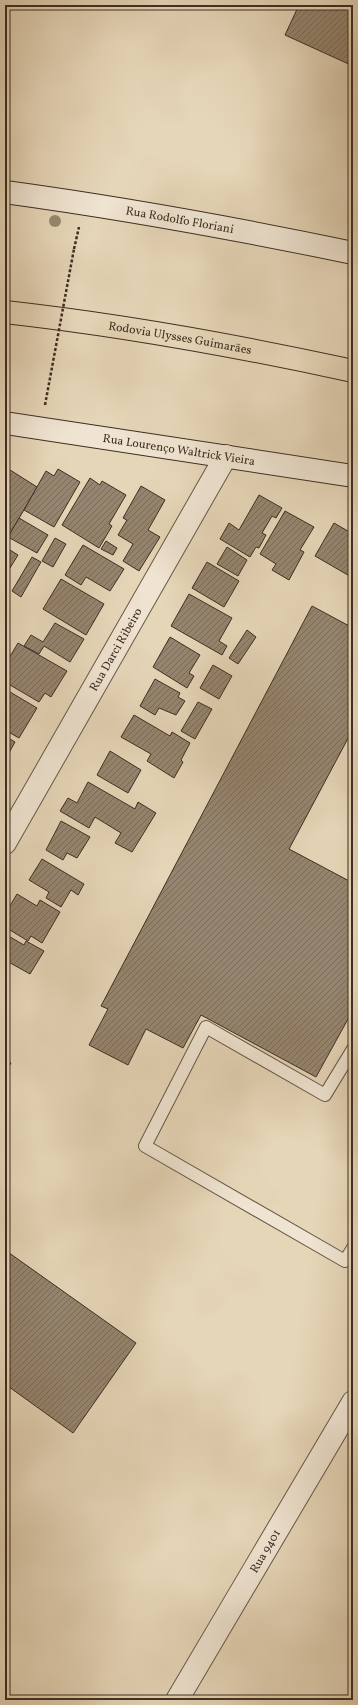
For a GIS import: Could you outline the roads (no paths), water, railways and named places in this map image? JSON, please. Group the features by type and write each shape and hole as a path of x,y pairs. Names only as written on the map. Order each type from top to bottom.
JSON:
{"highway":[{"name":"Rodovia Ulysses Guimarães","path":"5,312 126,328 268,352 353,371"},
{"path":"268,352 353,381"}],"street":[{"name":"Rua Rodolfo Floriani","path":"5,192 99,206 353,253"},
{"name":"Rua Lourenço Waltrick Vieira","path":"5,423 353,476"},
{"name":"Rua Darci Ribeiro","path":"5,843 226,456"},
{"name":"Rua 9401","path":"177,1700 353,1402"}],"lane":[{"path":"353,1048 325,1094 206,1027 144,1146 345,1261 353,1248"}]}
